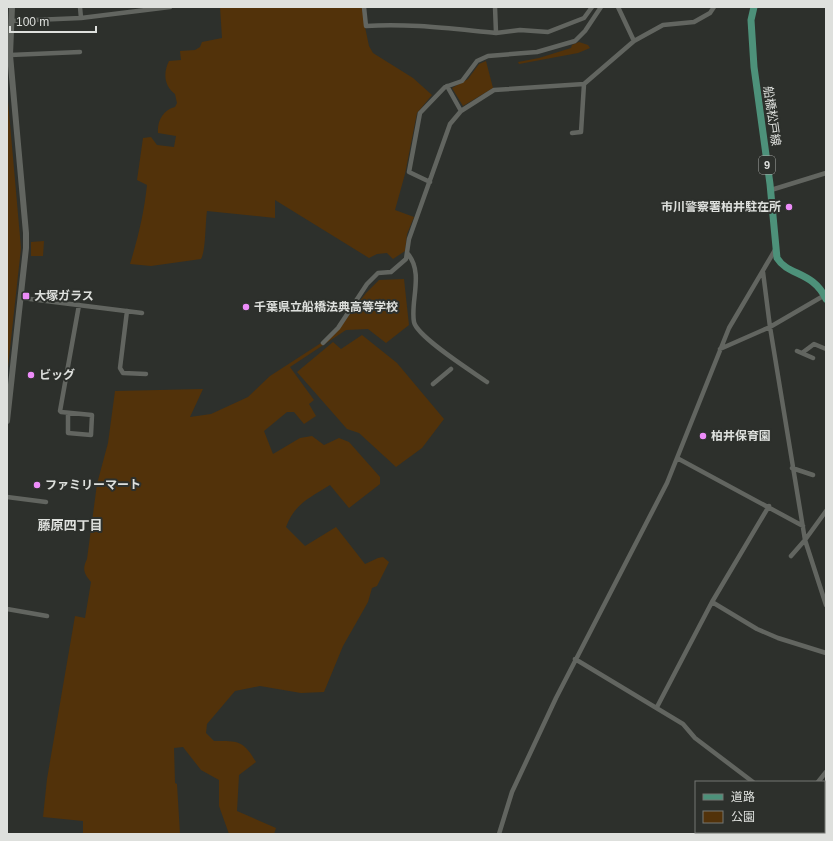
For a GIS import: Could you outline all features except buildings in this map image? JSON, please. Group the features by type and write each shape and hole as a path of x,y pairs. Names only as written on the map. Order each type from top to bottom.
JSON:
{"main road":[{"name":"船橋松戸線","path":"754,7 751,20 754,66 771,190 775,250 777,258 782,265 811,279 825,296"}],"street":[{"path":"7,421 10,371 22,298 26,233 10,55 9,30 12,7"},
{"path":"80,7 81,18"},
{"path":"11,21 81,18 170,7"},
{"path":"364,7 366,26 420,26 496,33 520,30 548,32 584,18 592,7"},
{"path":"496,7 496,33"},
{"path":"430,182 409,172 420,113 447,86 462,81 477,61 488,56 537,52 575,41 586,31 601,7"},
{"path":"618,7 634,41"},
{"path":"323,343 338,328 367,284 380,271 391,272 406,259 408,254 409,239 450,124 461,111 494,90 584,84 634,41 664,25 694,22 710,14 714,7"},
{"path":"10,55 80,52"},
{"path":"572,133 581,132 584,84"},
{"path":"447,86 461,111"},
{"path":"771,190 826,173"},
{"path":"499,834 512,792 575,659 667,483 720,349 738,311 775,250"},
{"path":"408,254 413,260 416,288 414,323 418,330 446,354 487,382"},
{"path":"763,272 792,468 806,540 826,605"},
{"path":"720,349 770,327 825,296"},
{"path":"22,298 142,313"},
{"path":"68,413 68,433 91,435 92,415 60,411 79,305"},
{"path":"128,311 120,369 123,373 146,374"},
{"path":"812,358 799,352 814,344 826,349"},
{"path":"433,384 451,369"},
{"path":"677,458 769,506 803,526"},
{"path":"792,468 813,475"},
{"path":"7,496 46,502"},
{"path":"657,707 712,602 769,506"},
{"path":"791,556 806,540 826,511"},
{"path":"712,602 758,629 778,638 826,653"},
{"path":"7,609 47,616"},
{"path":"575,659 683,724 695,738 752,781"},
{"path":"819,781 826,772"}],"green space":[{"path":"220,7 362,7 369,46 373,53 413,78 432,95 417,113 405,174 395,210 414,217 407,234 405,251 393,259 387,253 377,254 369,258 275,200 275,218 207,211 205,243 201,259 151,266 130,264 136,245 147,185 137,180 143,138 151,137 157,145 174,147 176,136 158,133 160,120 164,113 175,107 177,103 175,94 171,91 167,83 165,75 167,66 169,61 181,60 180,51 195,50 200,47 202,42 222,38"},
{"path":"579,42 588,45 590,48 578,53 519,64 518,62 539,58 571,48 572,45"},
{"path":"486,61 493,88 463,106 452,88 468,79 479,64"},
{"path":"7,90 21,248 8,367 7,367"},
{"path":"44,241 43,256 31,256 31,242"},
{"path":"404,279 409,325 386,343 368,329 346,330 290,367 314,400 309,404 316,416 304,424 294,412 287,412 264,431 273,454 300,438 312,436 324,445 339,438 349,442 380,477 380,484 349,508 330,485 310,497 298,507 289,519 286,527 305,546 336,527 365,564 383,557 389,562 377,586 372,588 368,602 343,646 324,692 301,693 260,686 235,691 207,724 206,733 214,741 239,743 247,749 256,762 239,775 237,811 276,828 274,834 229,834 219,806 219,780 201,770 183,747 174,748 175,783 177,784 180,834 83,834 83,821 43,817 47,779 75,616 85,618 91,582 85,574 84,569 87,559 97,484 108,443 115,391 203,389 190,417 211,414 248,397 270,376 335,334 366,293 379,280"},
{"path":"362,335 397,363 444,419 422,448 396,467 359,433 347,429 297,372 333,342 341,349"}],"place":[{"name":"市川警察署柏井駐在所","path":"789,207"},
{"name":"大塚ガラス","path":"26,296"},
{"name":"千葉県立船橋法典高等学校","path":"246,307"},
{"name":"ビッグ","path":"31,375"},
{"name":"柏井保育園","path":"703,436"},
{"name":"ファミリーマート","path":"37,485"}],"district":[{"name":"藤原四丁目","path":"70,525"}]}
